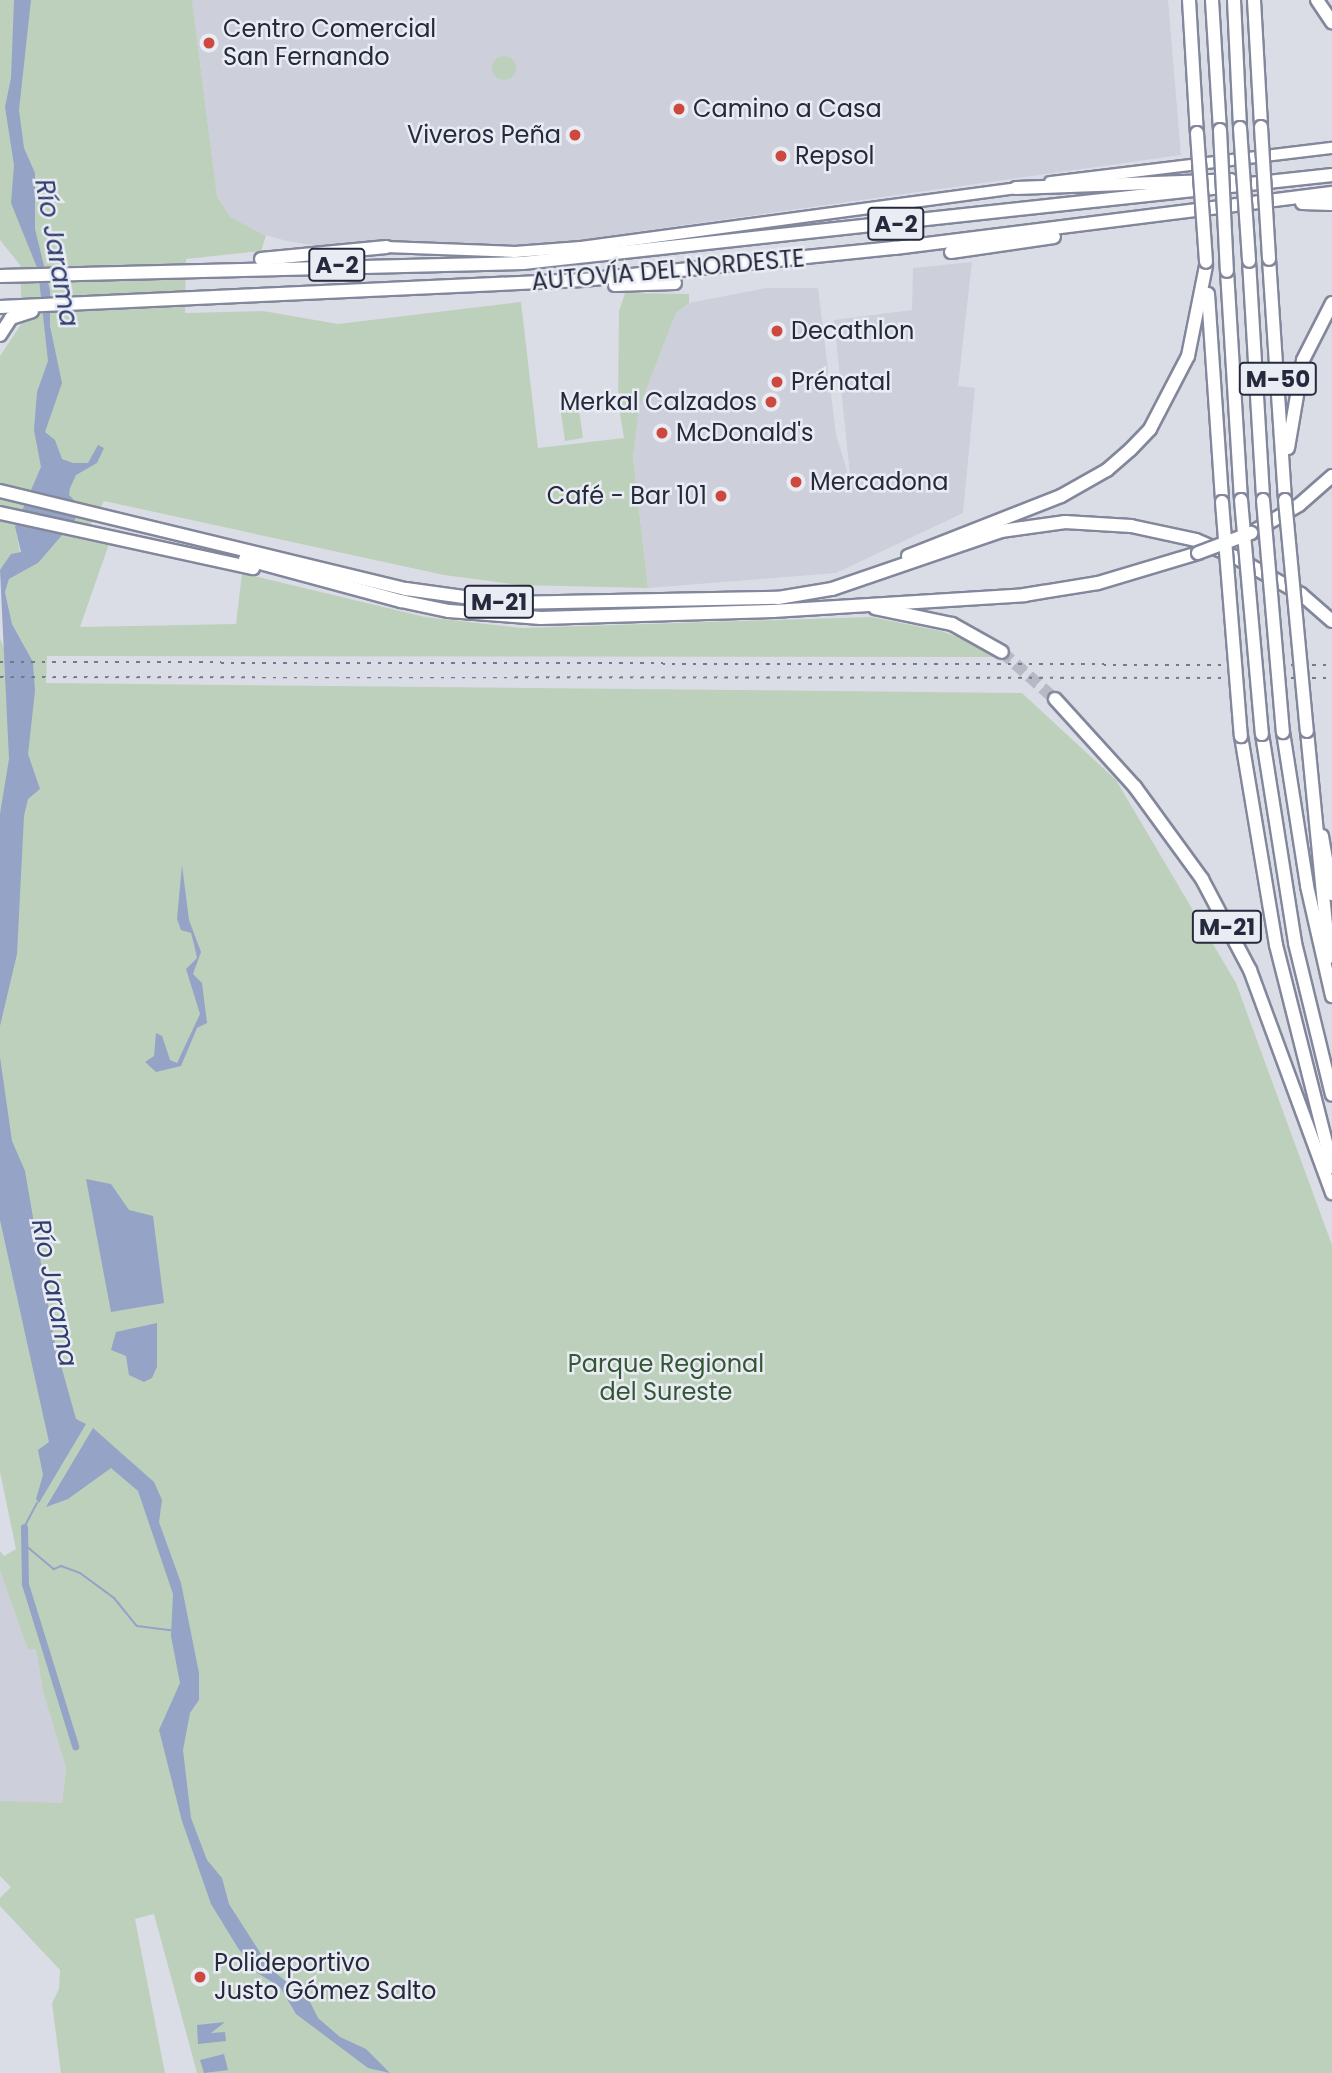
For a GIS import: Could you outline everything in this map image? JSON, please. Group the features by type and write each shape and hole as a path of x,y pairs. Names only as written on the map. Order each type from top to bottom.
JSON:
{"highway":[{"name":"M-50","path":"1189,0 1222,502 1241,736 1276,945 1332,1167"},
{"name":"M-50","path":"1212,0 1241,500 1262,734 1296,943 1332,1095"},
{"name":"M-50","path":"1234,0 1263,500 1283,732 1307,887 1332,996"},
{"name":"M-50","path":"1254,0 1285,495 1307,731 1332,894"},
{"path":"1317,0 1332,22"},
{"path":"1016,188 1331,175"},
{"name":"AUTOVÍA DEL NORDESTE","path":"6,276 213,267 523,263 1331,175"},
{"name":"AUTOVÍA DEL NORDESTE","path":"15,311 64,304 583,280 1125,221 1332,193"},
{"path":"1256,203 1332,204"},
{"path":"951,252 1108,228 1125,221"},
{"path":"213,267 386,247"},
{"path":"867,578 940,540 1061,496 1107,470 1130,450 1150,429 1188,356 1206,264"},
{"path":"583,280 607,285 675,283"},
{"path":"1285,495 1290,421 1303,360 1332,303"},
{"path":"0,307 15,311 0,335"},
{"name":"M-21","path":"136,524 349,588 449,611 509,616 806,608 1024,596 1098,583 1198,553 1251,533 1299,505 1332,476"},
{"path":"0,482 17,495"},
{"name":"M-21","path":"0,491 371,580 507,603 600,604 778,598 832,589 1000,531 1065,522 1131,526 1196,540 1235,557 1301,594 1332,621"},
{"name":"M-21","path":"0,499 17,495"},
{"path":"6,515 349,588"},
{"name":"M-21","path":"806,608 906,612 952,624 1002,652"},
{"name":"M-21","path":"1055,699 1135,787 1202,878 1251,970 1332,1193"},
{"path":"1307,731 1328,981"}],"main road":[{"path":"386,247 515,252 581,247 1332,148"}],"shaded area":[{"path":"192,0 1168,0 1181,155 521,248 367,254 287,241 247,230 230,217 217,196"},
{"path":"972,262 958,386 975,388 963,513 836,573 648,588 633,457 639,408 676,313 689,303 766,288 818,288 836,434 851,485 834,320 912,310 913,268"},
{"path":"0,1571 28,1650 36,1649 43,1692 66,1768 62,1803 0,1803"}],"green space":[{"name":"Parque Regional del Sureste","path":"0,0 192,0 217,196 230,217 266,236 261,251 186,259 185,313 263,311 338,324 521,302 538,448 624,438 618,403 619,311 625,293 689,294 689,303 676,313 639,408 633,457 648,588 519,585 444,575 104,501 82,539 109,544 80,627 236,624 242,573 425,617 522,628 871,617 941,631 975,643 994,657 47,656 46,683 1022,693 1116,780 1236,983 1332,1245 1332,2073 197,2073 154,1914 135,1919 165,2073 61,2073 52,2003 59,1989 60,1970 0,1906 0,1898 11,1887 0,1876 0,1801 62,1803 66,1768 43,1692 36,1649 28,1650 0,1571 0,1551 4,1556 16,1549 0,1472 0,638 7,656 6,682 34,683 33,662 12,624 5,592 9,579 38,563 65,528 45,512 15,527 20,552 0,570 0,356 22,323 20,265 0,240"},
{"path":"504,56 512,60 516,68 512,76 504,80 496,76 492,68 496,60"},
{"path":"578,403 583,438 565,441 560,406"}],"water":[{"path":"14,0 31,0 19,110 24,148 35,173 35,229 50,291 50,326 62,383 45,432 55,440 62,459 73,463 88,463 98,445 104,448 97,463 76,475 70,488 69,495 77,503 75,520 38,563 9,579 5,592 12,624 33,662 35,691 28,754 40,789 28,799 24,816 17,954 0,1026 0,814 9,759 0,570 11,554 21,552 15,527 41,467 34,430 37,392 48,361 38,270 11,203 14,165 5,107 11,78"},
{"path":"182,865 189,920 201,952 193,974 202,983 207,1023 197,1028 181,1066 156,1072 145,1062 154,1056 156,1033 162,1036 170,1060 177,1063 200,1014 186,969 197,958 194,944 191,933 181,930 177,919"},
{"path":"0,1057 12,1141 25,1171 55,1344 76,1419 86,1424 39,1503 36,1499 43,1475 38,1450 49,1442 0,1220"},
{"path":"86,1179 111,1184 129,1210 153,1216 164,1303 111,1312"},
{"path":"157,1323 157,1367 152,1378 144,1382 129,1375 126,1356 111,1350 116,1332"},
{"path":"93,1428 154,1482 162,1500 159,1522 181,1583 199,1673 199,1700 190,1713 183,1750 191,1818 207,1860 222,1878 229,1904 270,1968 310,2002 318,2018 340,2037 366,2049 390,2073 368,2068 296,2014 280,1987 256,1972 211,1904 182,1821 159,1730 180,1683 171,1636 173,1594 138,1491 111,1468 68,1499 46,1507"},
{"path":"225,2022 211,2033 225,2032 226,2041 198,2044 197,2025"},
{"path":"224,2054 228,2070 204,2073 200,2060"}],"waterway":[{"path":"37,1503 24,1527 25,1545 54,1569 61,1566 80,1573 114,1598 137,1626 171,1630"},
{"path":"24,1527 25,1584 75,1746"}],"tunnel":[{"path":"1002,652 1055,699"}],"railway":[{"path":"0,662 1332,665"},
{"path":"0,677 1332,678"}],"place":[{"name":"Centro Comercial San Fernando","path":"209,43"},
{"name":"Camino a Casa","path":"679,109"},
{"name":"Viveros Peña","path":"575,135"},
{"name":"Repsol","path":"781,156"},
{"name":"Decathlon","path":"777,331"},
{"name":"Prénatal","path":"777,382"},
{"name":"Merkal Calzados","path":"771,402"},
{"name":"McDonald's","path":"662,433"},
{"name":"Mercadona","path":"796,482"},
{"name":"Café - Bar 101","path":"721,496"},
{"name":"Polideportivo Justo Gómez Salto","path":"200,1977"}],"water label":[{"name":"Río Jarama","path":"56,253"},
{"name":"Río Jarama","path":"54,1293"}]}
